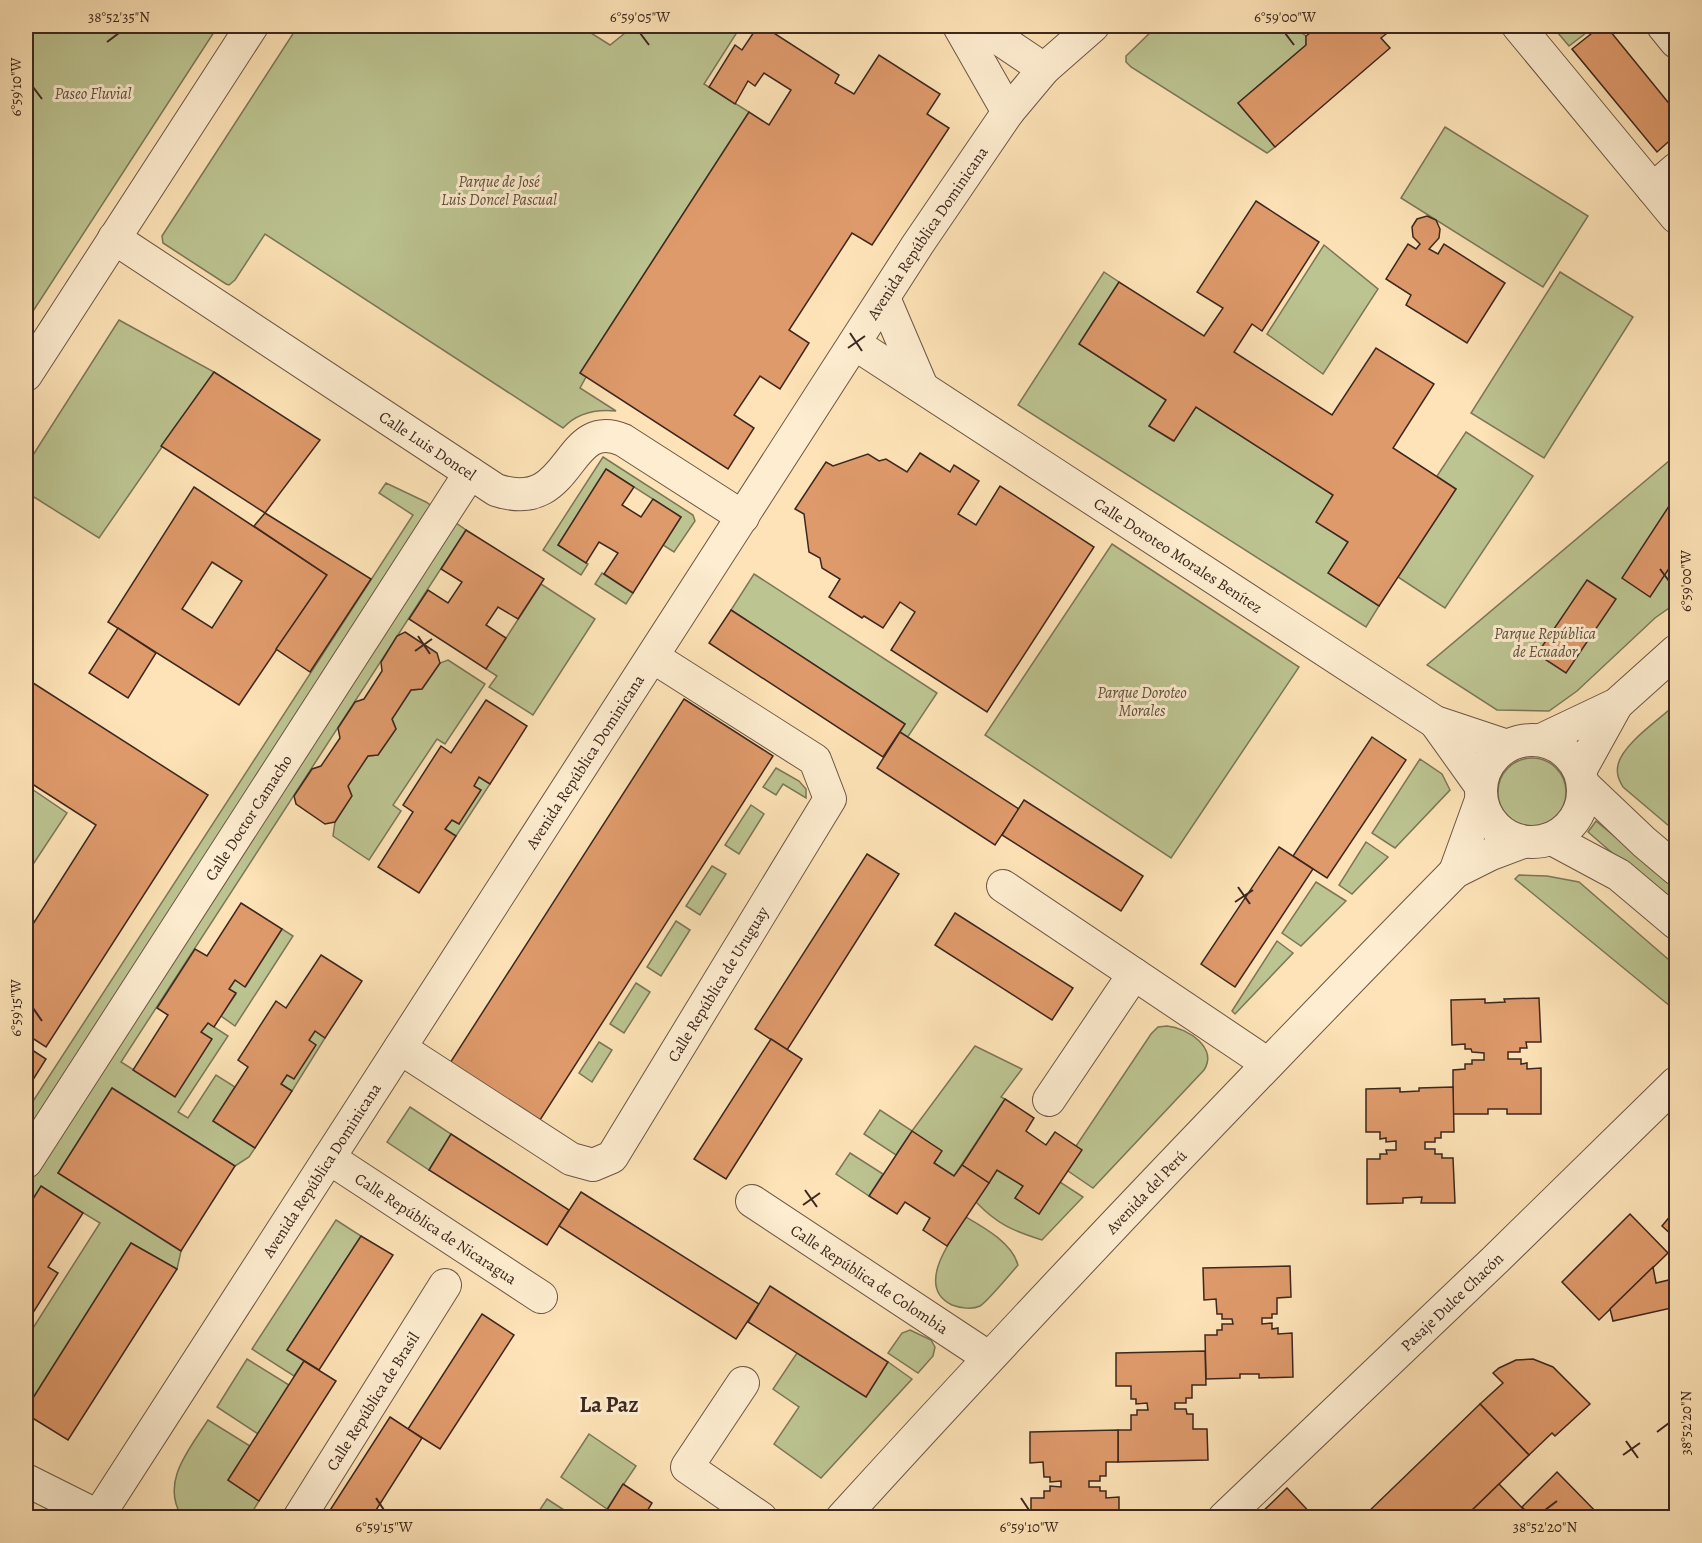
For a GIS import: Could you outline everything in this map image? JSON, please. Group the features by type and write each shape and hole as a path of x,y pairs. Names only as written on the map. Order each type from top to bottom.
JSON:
{"street":[{"path":"26,375 252,26"},
{"path":"959,26 1008,112"},
{"path":"980,26 1044,69"},
{"path":"1518,26 1677,217"},
{"path":"1663,26 1677,42"},
{"name":"Avenida República Dominicana","path":"99,1517 925,234 1008,112 1044,69 1084,27"},
{"path":"1653,189 1677,169"},
{"name":"Calle Luis Doncel","path":"114,238 496,490 521,495 548,486 555,481 579,448 588,441 598,436 615,436 743,517"},
{"path":"884,297 922,387"},
{"name":"Calle Doroteo Morales Benítez","path":"855,344 1435,722 1507,746"},
{"name":"Calle Doctor Camacho","path":"26,1162 470,473"},
{"path":"1541,740 1617,704 1677,651"},
{"name":"Calle República de Uruguay","path":"400,1048 571,1159 592,1165 612,1157 830,799 815,760 653,657"},
{"path":"1537,840 1566,830 1576,817 1583,802 1582,778 1617,704"},
{"name":"Calle Doroteo Morales Benítez","path":"1435,722 1481,793"},
{"path":"1677,869 1644,842 1582,778 1571,756 1558,746 1541,740 1523,740 1507,746 1494,756 1485,769 1481,793 1487,815 1496,828 1508,837 1537,840 1619,875 1677,923"},
{"name":"Avenida del Perú","path":"1455,872 1481,793"},
{"name":"Avenida del Perú","path":"842,1518 988,1357 1455,872 1491,854 1537,840"},
{"path":"1003,886 1268,1064"},
{"path":"1048,1100 1134,975"},
{"name":"Pasaje Dulce Chacón","path":"1224,1518 1677,1083"},
{"name":"Calle República de Nicaragua","path":"329,1158 542,1297"},
{"name":"Calle República de Colombia","path":"752,1201 988,1357"},
{"name":"Calle República de Brasil","path":"299,1518 445,1285"},
{"path":"743,1383 687,1467 761,1518"},
{"path":"26,1480 99,1517"}],"green space":[{"name":"Paseo Fluvial","path":"26,26 218,26 26,322"},
{"name":"Parque de José Luis Doncel Pascual","path":"298,26 580,26 610,45 631,26 741,26 704,84 749,112 580,373 586,377 580,388 616,411 587,413 574,419 563,428 265,234 235,280 229,285 163,243 162,236"},
{"path":"1157,26 1292,26 1306,36 1306,45 1238,103 1275,147 1267,153 1126,62 1126,56"},
{"path":"1552,26 1595,26 1569,46"},
{"path":"1445,127 1588,216 1543,287 1401,198"},
{"path":"1324,245 1378,289 1323,374 1267,334"},
{"path":"1104,272 1119,282 1079,344 1166,400 1149,426 1173,441 1196,407 1333,495 1317,522 1348,542 1329,573 1379,606 1366,627 1018,405"},
{"path":"1560,272 1633,317 1544,458 1471,413"},
{"path":"119,320 214,372 99,538 26,492 26,466"},
{"path":"1466,432 1533,476 1445,608 1398,577 1456,489 1437,476"},
{"name":"Parque República de Ecuador","path":"1676,455 1676,603 1655,618 1577,691 1549,711 1497,710 1427,665"},
{"path":"603,457 693,515 695,521 674,552 663,545 681,517 606,469 558,545 588,564 581,575 543,550"},
{"path":"386,483 426,502 466,530 121,1062 175,1096 201,1032 208,1023 228,1036 178,1112 188,1118 216,1075 235,1087 213,1121 255,1148 249,1157 235,1166 112,1088 58,1173 181,1251 177,1269 131,1243 26,1409 26,1339 100,1223 41,1187 26,1210 26,1112 413,515 379,493"},
{"name":"Parque Doroteo Morales","path":"1112,544 1299,667 1171,858 985,735"},
{"path":"602,573 633,593 626,604 595,584"},
{"path":"754,574 937,693 907,738 900,732 905,724 731,610"},
{"path":"541,584 595,619 533,715 489,687 497,676 486,669"},
{"path":"448,660 485,684 445,744 437,739 393,805 401,811 369,860 333,836 335,822 351,796 348,786 368,756 378,755 396,729 392,719 411,690 422,689 440,663"},
{"path":"1676,704 1676,832 1623,787 1617,771 1621,757 1634,740"},
{"path":"1525,758 1539,758 1551,763 1561,773 1566,792 1561,811 1551,821 1539,826 1525,826 1513,821 1503,811 1498,799 1498,785 1503,773 1513,763"},
{"path":"1420,759 1442,774 1450,790 1395,848 1372,833"},
{"path":"776,768 799,781 806,789 806,798 783,784 776,795 763,787"},
{"path":"479,777 490,784 456,836 445,829 452,820 459,824"},
{"path":"26,785 67,813 26,875"},
{"path":"751,805 764,814 739,854 725,845"},
{"path":"1596,821 1676,887 1676,908 1588,832"},
{"path":"1366,842 1388,857 1352,894 1339,885"},
{"path":"712,866 726,874 700,915 686,906"},
{"path":"1519,875 1547,876 1579,882 1676,966 1676,1011 1515,879"},
{"path":"1316,882 1346,901 1301,946 1282,933"},
{"path":"676,921 690,930 661,976 647,967"},
{"path":"282,929 293,936 235,1026 221,1016 236,994 229,989 235,980 246,986"},
{"path":"1277,941 1293,953 1235,1014 1232,1011"},
{"path":"636,983 650,992 624,1033 610,1024"},
{"path":"1167,1026 1184,1031 1199,1040 1207,1054 1204,1070 1093,1188 1068,1171 1076,1146 1151,1034 1158,1027"},
{"path":"315,1031 325,1038 292,1091 281,1084"},
{"path":"599,1042 612,1050 592,1082 579,1073"},
{"path":"975,1046 1022,1069 1001,1097 1005,1099 954,1176 934,1163 941,1151 912,1131"},
{"path":"410,1107 451,1134 429,1170 387,1142"},
{"path":"880,1110 912,1131 896,1155 864,1134"},
{"path":"850,1153 883,1174 869,1196 836,1174"},
{"path":"997,1170 1023,1186 1015,1198 1039,1214 1060,1182 1083,1197 1042,1240 1006,1226 976,1202"},
{"path":"966,1217 1004,1243 1018,1265 980,1306 962,1308 952,1305 941,1297 936,1287 936,1275 945,1249"},
{"path":"336,1220 361,1236 287,1350 304,1361 294,1376 252,1349"},
{"path":"910,1330 931,1340 935,1347 933,1356 918,1373 888,1353 902,1333"},
{"path":"797,1353 866,1397 888,1362 912,1379 821,1478 774,1444 799,1407 773,1389"},
{"path":"247,1359 289,1385 258,1434 217,1407"},
{"path":"208,1420 250,1446 228,1480 259,1501 249,1517 182,1517 176,1504 174,1491 180,1467"},
{"path":"589,1434 636,1466 607,1509 561,1477"},
{"path":"547,1499 575,1517 535,1517"}],"building":[{"path":"758,26 763,26 839,75 835,83 854,94 879,55 940,94 927,114 949,128 872,245 852,233 789,330 809,343 780,389 760,376 734,415 754,428 728,469 580,373 749,112 769,125 791,90 764,73 755,86 748,81 735,104 709,87 735,45 742,50"},
{"path":"1319,26 1396,26 1381,38 1390,48 1275,147 1238,103 1306,45 1306,36"},
{"path":"1601,26 1606,26 1676,112 1676,135 1657,152 1572,49"},
{"path":"1256,201 1319,242 1262,331 1252,324 1234,352 1332,415 1376,348 1434,384 1393,448 1456,489 1379,606 1328,573 1348,542 1316,522 1333,495 1196,407 1174,441 1149,426 1166,400 1079,344 1119,282 1204,336 1223,308 1197,292"},
{"path":"1427,216 1436,220 1440,229 1439,238 1429,249 1438,254 1444,244 1505,283 1467,343 1406,305 1411,295 1386,279 1408,244 1416,249 1420,244 1413,237 1412,227 1417,219"},
{"path":"214,372 320,440 265,513 161,446"},
{"path":"920,453 950,472 954,465 979,481 958,514 976,525 1000,486 1094,547 987,712 891,650 915,612 900,602 883,628 829,597 840,579 822,568 820,558 809,552 804,514 795,509 826,462 833,466 868,454 879,461 886,459 907,472"},
{"path":"606,469 634,487 622,505 641,517 653,499 681,517 633,593 604,574 618,553 599,542 586,563 558,545"},
{"path":"194,487 327,575 239,705 108,622","holes":["212,562 242,581 212,628 182,609"]},
{"path":"1671,503 1676,507 1676,558 1650,597 1622,578"},
{"path":"265,513 371,579 310,672 276,649 327,575 254,526"},
{"path":"466,530 544,579 518,619 498,607 486,625 506,638 486,669 409,619 428,590 448,603 462,582 441,569"},
{"path":"1587,580 1616,599 1566,673 1537,654"},
{"path":"731,610 905,724 883,757 709,643"},
{"path":"118,628 156,653 128,698 89,673"},
{"path":"405,632 437,653 440,663 422,689 411,690 392,719 396,729 378,755 368,756 348,786 352,796 335,822 325,824 296,804 294,796 312,769 321,766 340,738 338,728 355,702 364,699 382,671 381,662 397,636"},
{"path":"30,681 208,795 46,1047 26,1034 26,935 96,825 26,780 26,688"},
{"path":"684,699 773,756 540,1120 450,1063"},
{"path":"486,700 527,726 490,784 479,777 474,786 481,790 459,824 452,820 445,829 456,836 419,893 378,867 413,812 403,805 441,746 451,753"},
{"path":"900,732 1019,809 995,845 877,768"},
{"path":"1372,737 1406,760 1327,878 1293,856"},
{"path":"1024,800 1143,876 1121,911 1002,835"},
{"path":"1279,847 1313,869 1235,987 1201,964"},
{"path":"867,854 899,874 787,1050 755,1029"},
{"path":"241,903 282,929 245,987 235,980 229,989 236,993 214,1027 208,1023 201,1032 212,1039 175,1097 133,1070 168,1015 157,1008 195,949 207,956"},
{"path":"955,913 1073,988 1052,1020 935,945"},
{"path":"321,955 362,981 325,1038 315,1031 309,1040 316,1045 294,1079 287,1075 281,1084 292,1091 255,1148 213,1121 248,1067 238,1060 276,1001 286,1008"},
{"path":"1539,998 1541,1042 1526,1042 1527,1048 1520,1048 1520,1052 1508,1052 1508,1059 1521,1059 1521,1064 1527,1063 1527,1069 1541,1068 1541,1114 1507,1114 1507,1109 1488,1109 1488,1114 1453,1114 1453,1070 1465,1069 1465,1064 1472,1064 1472,1060 1484,1060 1484,1053 1465,1049 1465,1044 1452,1045 1451,1000 1485,999 1485,1003 1505,1002 1504,999"},
{"path":"771,1039 802,1059 726,1179 694,1159"},
{"path":"26,1046 46,1059 26,1091"},
{"path":"1453,1087 1454,1132 1441,1132 1441,1138 1435,1138 1435,1142 1425,1142 1425,1149 1435,1149 1435,1154 1442,1154 1442,1158 1453,1158 1455,1203 1421,1203 1422,1197 1403,1198 1403,1203 1367,1204 1367,1159 1380,1159 1380,1154 1387,1154 1386,1150 1396,1150 1396,1141 1386,1142 1386,1138 1380,1139 1380,1132 1366,1132 1366,1089 1400,1088 1400,1092 1419,1091 1419,1088"},
{"path":"112,1088 235,1166 181,1251 58,1173"},
{"path":"1005,1099 1034,1118 1026,1131 1046,1145 1055,1132 1082,1150 1039,1214 1015,1198 1023,1186 997,1170 989,1183 962,1165"},
{"path":"912,1131 942,1151 934,1163 954,1176 962,1165 989,1183 947,1246 923,1230 930,1218 905,1202 897,1214 869,1196"},
{"path":"451,1134 569,1210 547,1245 429,1170"},
{"path":"41,1186 83,1213 48,1267 58,1273 26,1324 26,1210"},
{"path":"581,1192 759,1304 736,1339 559,1226"},
{"path":"1676,1209 1676,1239 1662,1226"},
{"path":"1630,1214 1668,1253 1599,1320 1562,1282"},
{"path":"361,1236 393,1255 319,1370 287,1350"},
{"path":"131,1243 177,1269 68,1440 26,1414 26,1409"},
{"path":"1290,1266 1291,1297 1277,1298 1277,1314 1272,1314 1272,1318 1262,1318 1262,1324 1272,1323 1272,1329 1278,1328 1278,1334 1292,1333 1293,1377 1259,1378 1259,1374 1240,1374 1240,1378 1206,1379 1205,1335 1217,1335 1217,1330 1222,1330 1222,1324 1233,1324 1232,1319 1222,1319 1222,1314 1217,1314 1216,1299 1204,1300 1203,1268"},
{"path":"1653,1267 1656,1283 1673,1279 1676,1307 1613,1321 1610,1309"},
{"path":"770,1286 888,1362 866,1397 748,1322"},
{"path":"482,1314 514,1335 440,1449 408,1429"},
{"path":"1205,1351 1206,1385 1192,1385 1192,1398 1186,1398 1186,1403 1175,1403 1175,1409 1186,1409 1187,1414 1193,1414 1193,1429 1207,1429 1208,1460 1118,1462 1118,1430 1131,1430 1131,1415 1137,1415 1137,1410 1148,1410 1147,1403 1136,1404 1136,1399 1131,1399 1131,1386 1116,1386 1116,1353"},
{"path":"1533,1359 1553,1367 1590,1404 1555,1436 1552,1433 1529,1455 1480,1404 1503,1383 1493,1373 1516,1360"},
{"path":"304,1361 336,1381 259,1501 228,1480"},
{"path":"1480,1404 1529,1455 1464,1518 1369,1518 1366,1514"},
{"path":"390,1417 422,1438 371,1518 325,1518"},
{"path":"1118,1430 1118,1462 1106,1462 1106,1476 1100,1476 1100,1481 1089,1481 1089,1487 1100,1487 1100,1491 1106,1491 1106,1498 1119,1497 1119,1518 1031,1518 1031,1498 1044,1498 1044,1491 1050,1491 1050,1486 1061,1487 1061,1481 1050,1482 1050,1477 1044,1477 1043,1462 1030,1463 1030,1432"},
{"path":"1557,1472 1602,1518 1532,1518 1522,1507"},
{"path":"623,1484 652,1503 643,1518 602,1518"},
{"path":"1499,1484 1532,1518 1464,1518"},
{"path":"1287,1488 1315,1518 1256,1518"}],"district":[{"name":"La Paz","path":"609,1404"}]}
